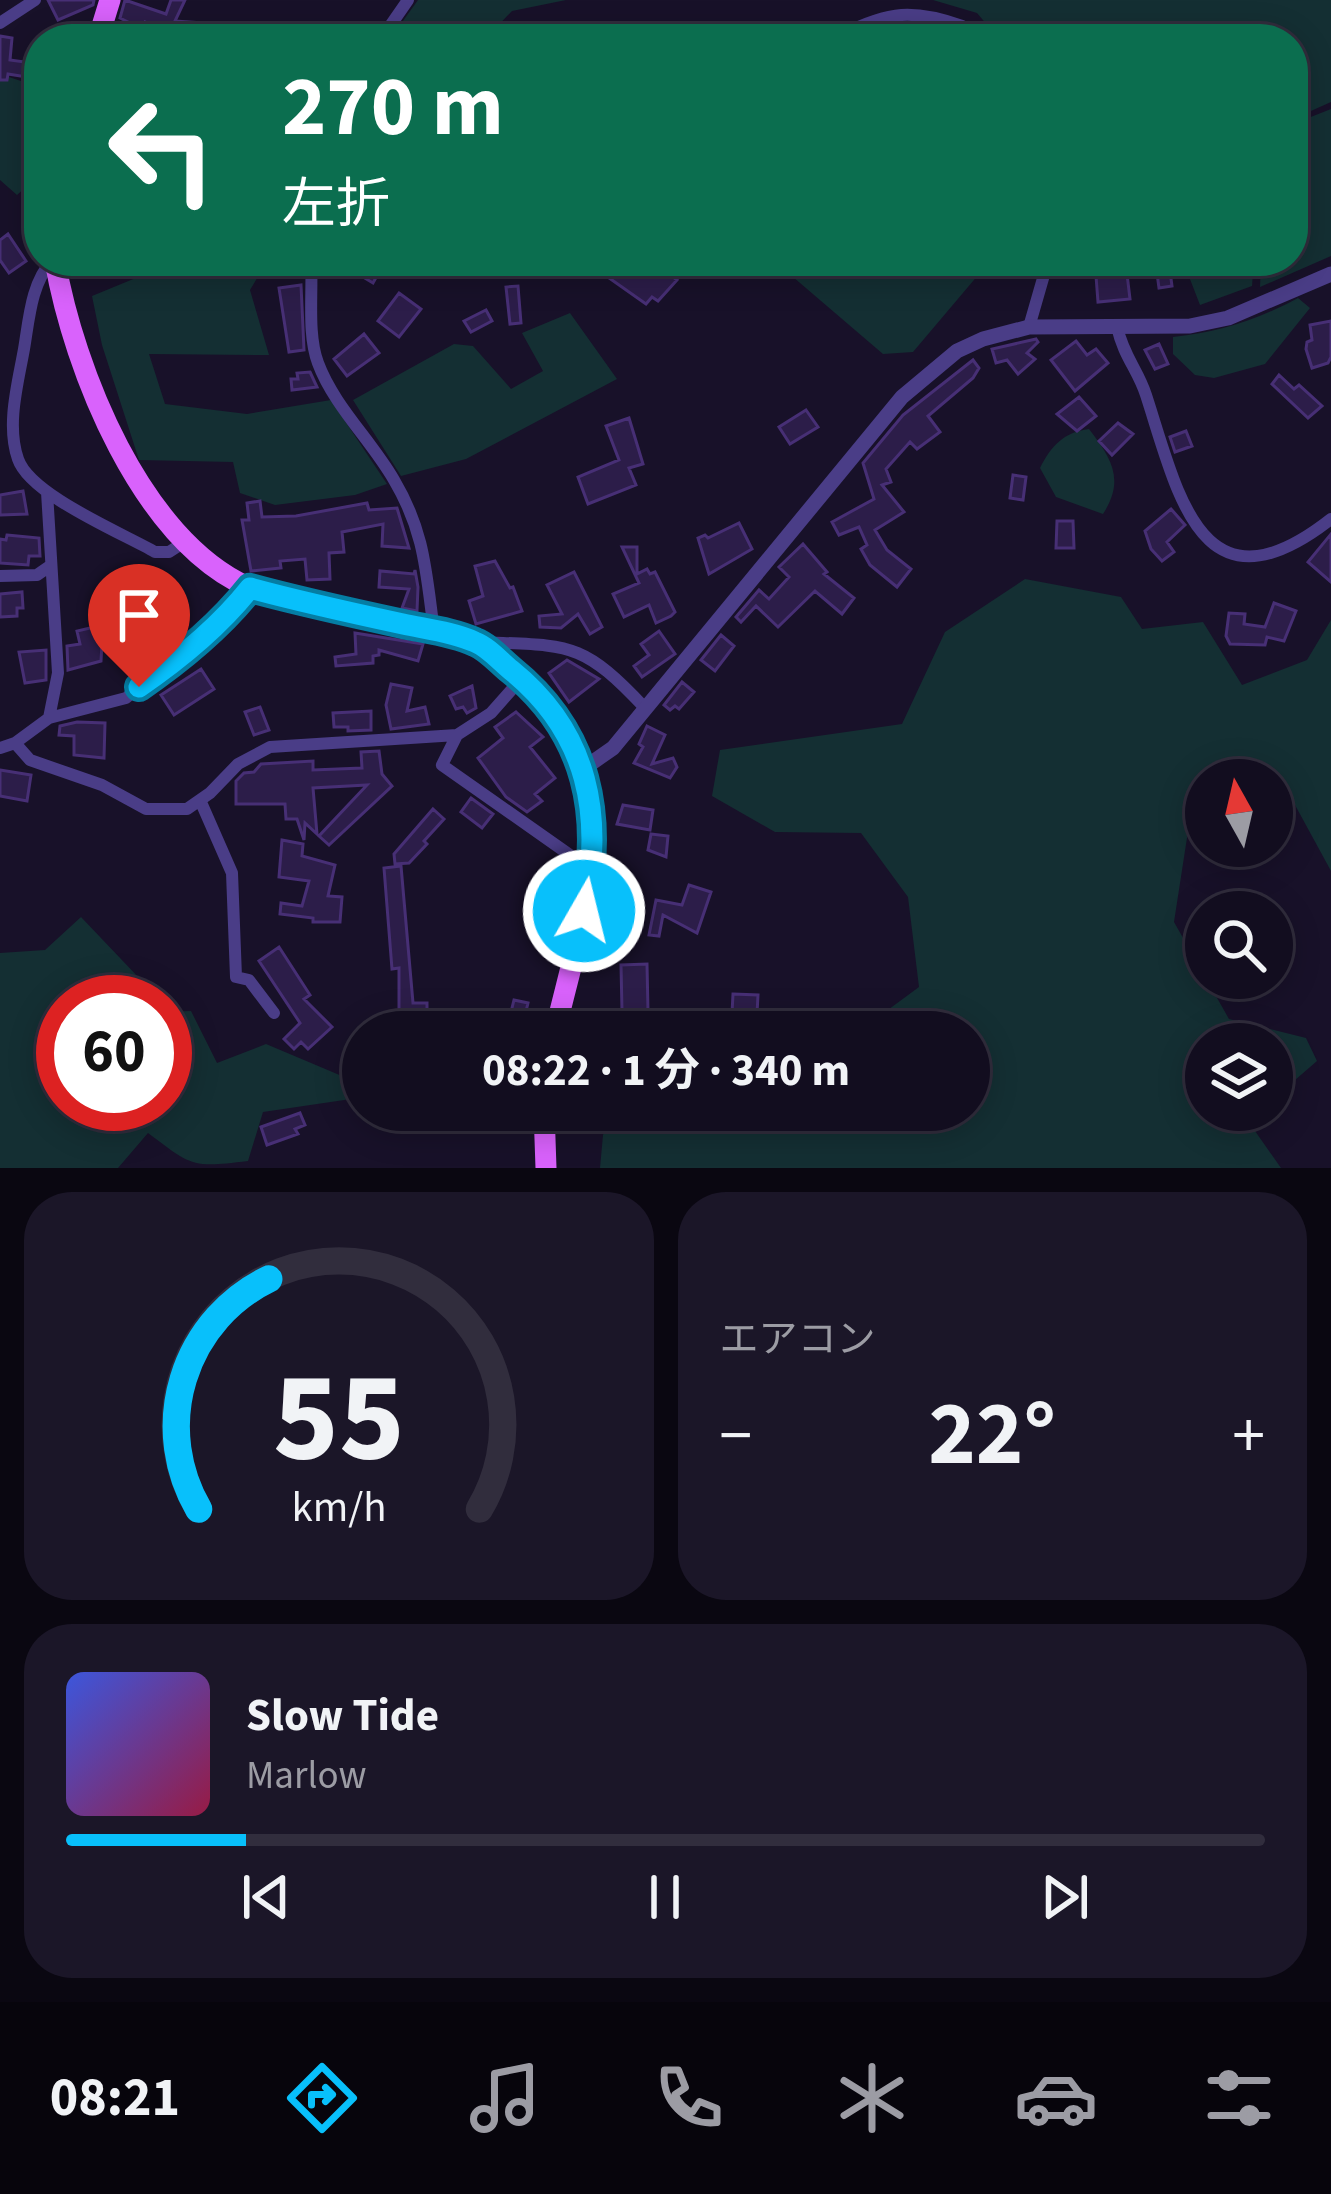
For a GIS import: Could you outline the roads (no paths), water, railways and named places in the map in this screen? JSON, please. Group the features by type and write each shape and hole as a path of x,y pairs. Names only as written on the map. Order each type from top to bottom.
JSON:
{"main road":[{"path":"57,276 73,332 125,458 183,543 250,588 477,642 521,678 562,723 583,769 593,863 560,1011"},
{"path":"545,1131 546,1168"}],"street":[{"path":"0,23 35,0"},
{"path":"867,24 907,11 955,24"},
{"path":"583,769 613,748 902,398 957,351 1029,327 1190,326 1228,319 1331,274"},
{"path":"43,276 37,285 13,428 19,464 47,491 155,552 169,552 183,543"},
{"path":"312,276 316,360 412,513 423,541 434,631"},
{"path":"1029,327 1044,276"},
{"path":"1117,327 1125,358 1144,390 1172,482 1205,537 1218,549 1238,556 1273,550 1308,536 1331,519"},
{"path":"47,491 58,673 49,718"},
{"path":"0,576 37,574 50,566"},
{"path":"0,748 49,718 126,698 231,611 250,588"},
{"path":"477,642 568,647 612,673 644,707"},
{"path":"521,678 491,712 457,735 442,765 577,860 593,863"},
{"path":"15,743 30,760 102,785 146,809 187,808 238,764 270,747 457,735"},
{"path":"200,800 232,873 236,977 249,980 274,1013"}]}
